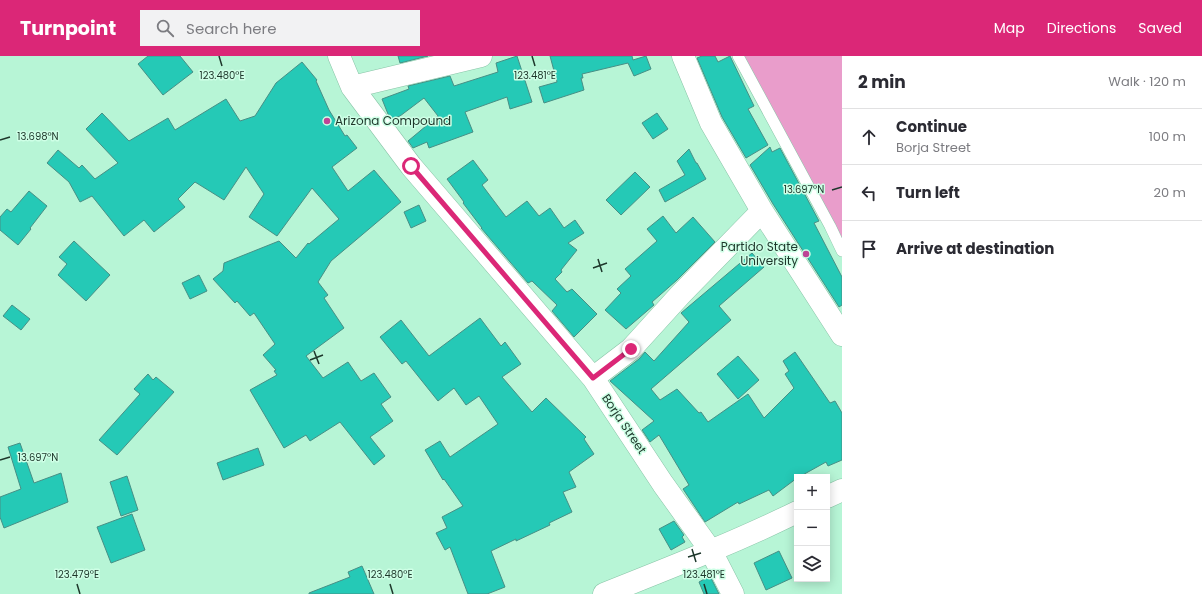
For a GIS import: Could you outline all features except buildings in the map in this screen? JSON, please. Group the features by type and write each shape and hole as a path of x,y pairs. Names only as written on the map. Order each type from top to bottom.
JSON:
{"street":[{"name":"Borja Street","path":"339,56 352,87 411,166 593,378 663,484 711,551 733,594"},
{"path":"352,87 481,56"},
{"path":"683,56 711,123 762,211 842,335"},
{"path":"593,378 631,349 762,211"},
{"path":"830,496 842,490"},
{"path":"604,594 711,551 794,514"}],"lane":[{"path":"738,56 842,251"}],"shaded area":[{"path":"744,56 842,56 842,239"}],"place":[{"name":"Arizona Compound","path":"327,121"},
{"name":"Partido State University","path":"806,254"}],"route":[{"path":"411,166 593,378 631,349"}]}
